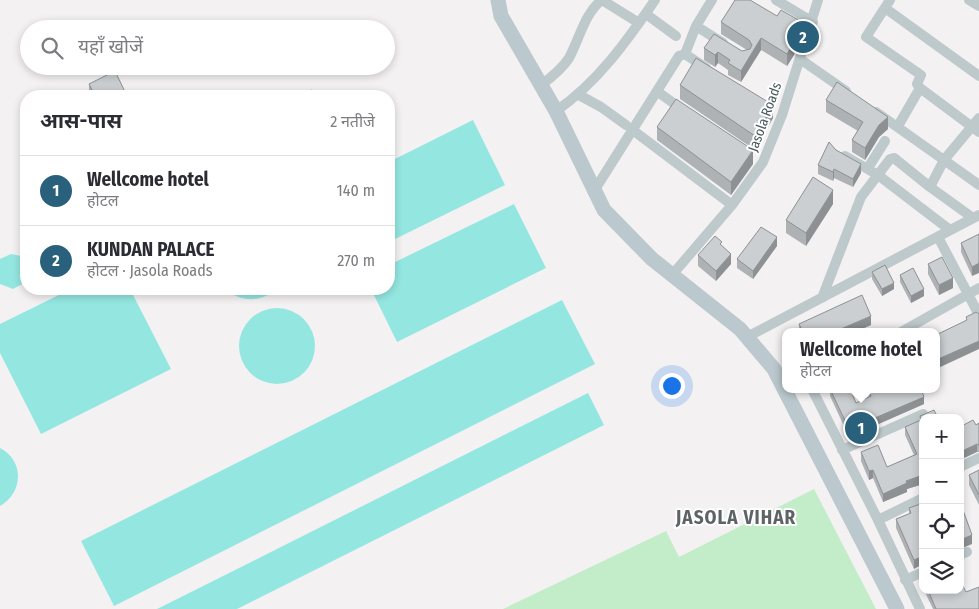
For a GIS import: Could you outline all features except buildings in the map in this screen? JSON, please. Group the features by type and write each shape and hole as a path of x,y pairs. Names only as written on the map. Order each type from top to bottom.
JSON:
{"street":[{"path":"498,0 501,16 556,111 604,210 652,259 747,337 774,369 782,384"},
{"path":"541,85 558,72 569,58 592,12 602,0 639,23"},
{"path":"556,111 579,95 608,64 655,0"},
{"path":"685,54 696,26 712,0"},
{"path":"776,0 813,22"},
{"name":"Jasola Roads","path":"672,275 732,205 766,156 813,22 818,0"},
{"path":"969,0 979,6"},
{"path":"975,129 920,88 917,84 921,75 866,37 887,4 979,76"},
{"path":"646,14 676,36"},
{"path":"696,26 729,47"},
{"path":"685,54 712,72"},
{"path":"594,191 630,128 658,92 679,56 685,54"},
{"path":"800,59 853,96"},
{"path":"898,126 920,88"},
{"path":"658,92 693,116"},
{"path":"579,95 601,107 732,205"},
{"path":"867,106 898,126 979,185"},
{"path":"930,187 944,160 975,129 979,118"},
{"path":"868,168 885,141"},
{"path":"839,153 878,174 950,230"},
{"path":"822,298 856,206 866,188 892,158 930,187 976,217"},
{"path":"747,337 976,217"},
{"path":"938,237 979,315"},
{"path":"908,328 979,288"},
{"path":"787,393 897,609"},
{"path":"814,393 878,520 920,609"},
{"path":"842,450 919,416"},
{"path":"964,465 979,458"},
{"path":"878,520 919,500"},
{"path":"905,580 919,574"}],"green space":[{"path":"814,489 876,609 503,609 666,531 679,557"}],"water":[{"path":"473,120 505,185 395,239 395,159"},
{"path":"514,204 546,268 397,342 374,295 395,295 395,262"},
{"path":"11,254 20,256 20,285 13,289 0,284 0,259"},
{"path":"59,295 133,295 171,369 41,434 0,353 0,324"},
{"path":"235,295 269,295 257,299"},
{"path":"562,300 595,364 114,606 81,541"},
{"path":"277,308 292,311 304,319 312,331 315,346 312,361 304,373 292,381 277,384 262,381 250,373 242,361 239,346 242,331 250,319 262,311"},
{"path":"588,393 604,425 237,609 157,609"},
{"path":"0,448 14,461 18,477 13,493 0,506"}],"place":[{"name":"KUNDAN PALACE","path":"803,37"},
{"name":"Wellcome hotel","path":"861,428"}],"district":[{"name":"JASOLA VIHAR","path":"736,517"}]}
